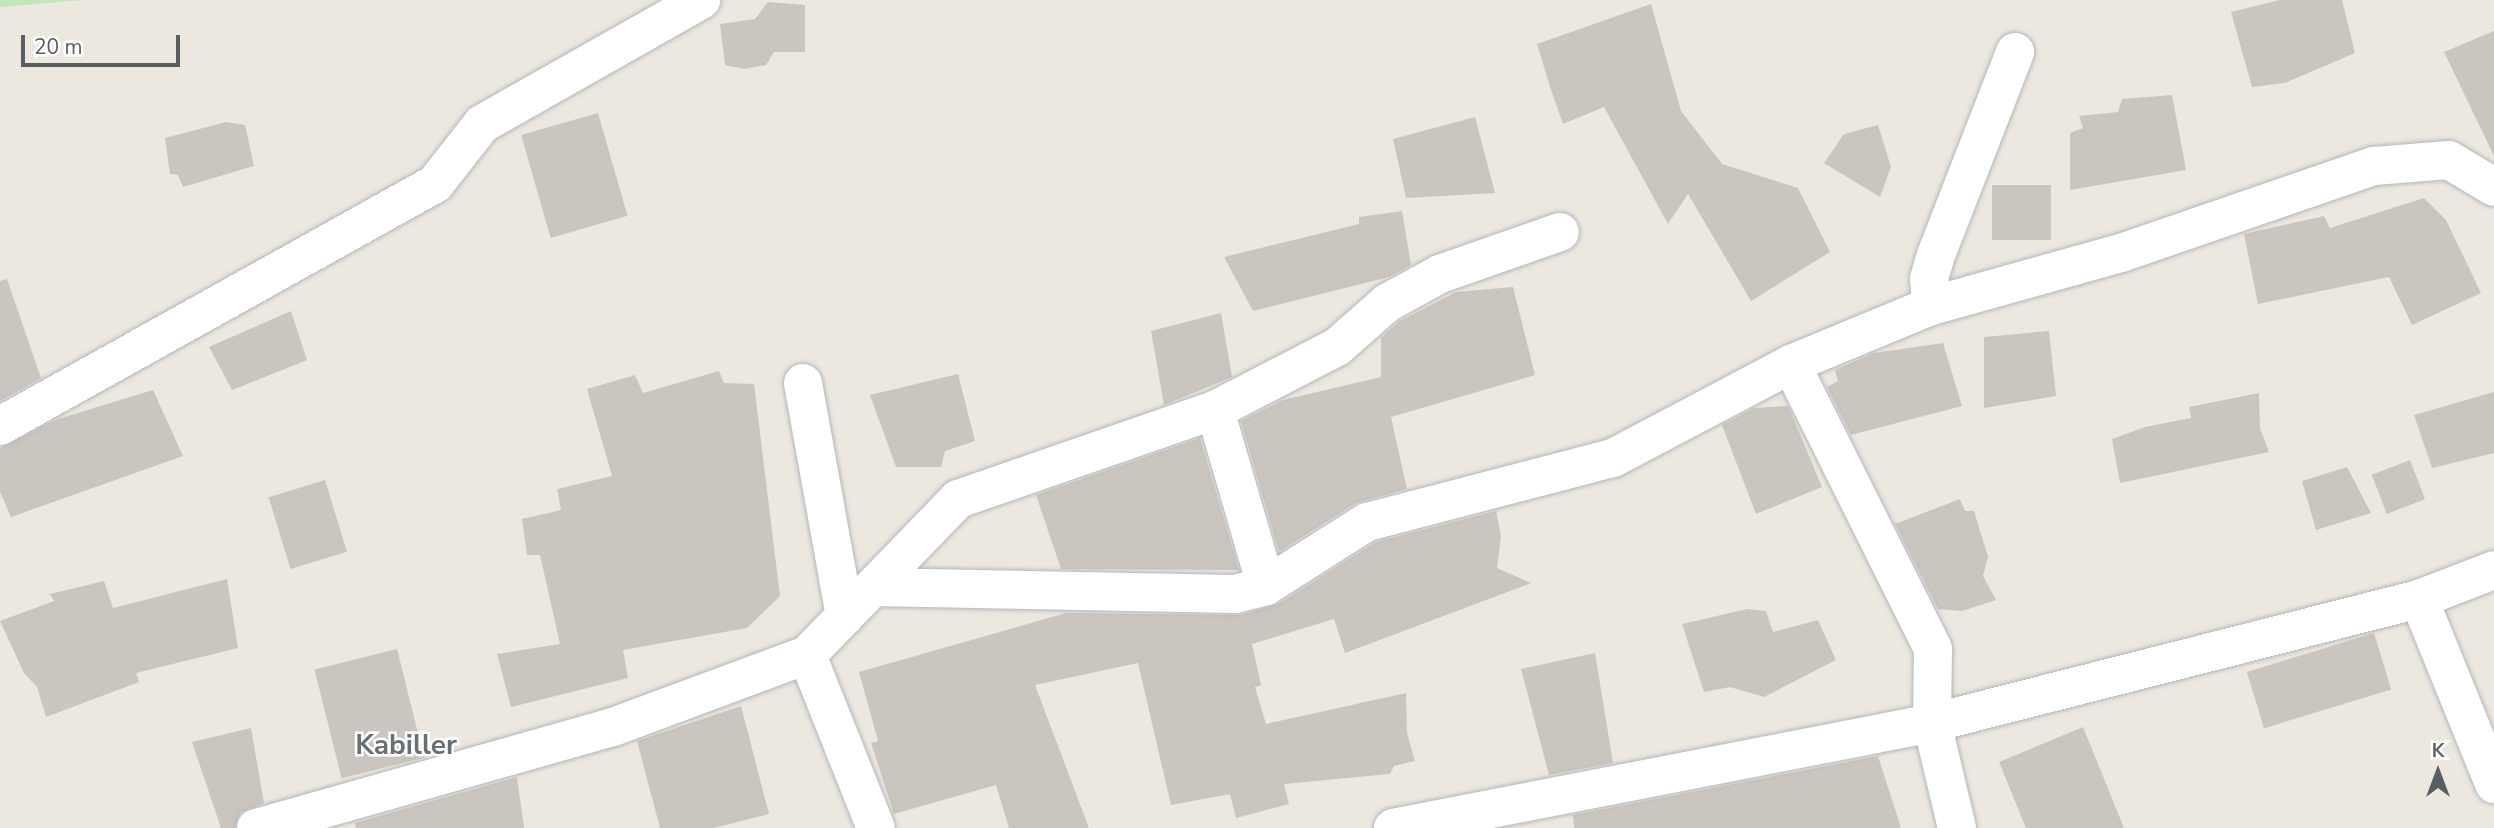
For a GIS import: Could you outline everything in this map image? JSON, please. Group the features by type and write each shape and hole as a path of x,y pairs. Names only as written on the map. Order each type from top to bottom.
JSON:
{"street":[{"path":"0,426 435,184 482,124 701,0"},
{"path":"1931,306 1929,279 1936,256 2015,51"},
{"path":"873,587 1235,594 1266,586 1367,522 1613,458 1791,364 1931,306 2122,253 2374,166 2449,160 2494,187"},
{"path":"256,828 612,727 807,656 958,499 1215,410 1337,347 1387,303 1440,274 1560,232"},
{"path":"1791,364 1933,649 1932,723 1957,828"},
{"path":"803,383 845,616"},
{"path":"1215,410 1266,586"},
{"path":"1393,828 1932,723 2419,599 2494,570"},
{"path":"2419,599 2494,784"},
{"path":"807,656 876,828"}],"green space":[{"path":"0,0 83,0 0,7"}],"building":[{"path":"2280,0 2342,0 2355,53 2285,83 2252,87 2231,12"},
{"path":"768,2 805,5 805,52 774,52 766,65 744,69 725,65 720,24 755,19"},
{"path":"1651,4 1681,111 1722,164 1798,188 1830,252 1751,301 1688,194 1668,224 1604,107 1563,124 1551,90 1537,44"},
{"path":"2494,31 2494,156 2444,52"},
{"path":"2172,95 2186,170 2070,190 2070,133 2083,128 2079,116 2118,112 2122,99"},
{"path":"598,113 627,216 551,238 521,135"},
{"path":"1475,117 1495,193 1406,198 1393,139"},
{"path":"226,122 245,125 254,166 183,187 178,175 170,174 165,138"},
{"path":"1878,125 1891,167 1880,197 1824,163 1844,134"},
{"path":"1992,185 2051,185 2051,240 1992,240"},
{"path":"2424,198 2446,220 2481,293 2412,325 2389,277 2258,304 2244,234 2324,216 2330,228"},
{"path":"1402,211 1411,265 1389,277 1253,311 1224,257 1359,224 1359,217"},
{"path":"7,279 41,378 0,401 0,281"},
{"path":"1513,287 1535,375 1391,417 1407,489 1356,503 1279,552 1241,421 1283,400 1381,377 1381,338 1400,321 1456,292"},
{"path":"291,311 307,360 232,390 209,347"},
{"path":"1221,313 1232,377 1164,405 1151,331"},
{"path":"2049,331 2056,396 1984,408 1984,337"},
{"path":"1943,343 1962,406 1851,435 1827,387 1838,381 1835,370 1874,353"},
{"path":"719,371 724,383 754,384 780,596 747,628 623,650 628,678 511,707 497,654 560,644 540,555 527,555 522,519 561,510 557,489 612,476 587,389 635,375 643,393"},
{"path":"958,374 975,441 945,451 941,467 896,467 870,395"},
{"path":"153,390 183,456 11,517 0,492 0,448 55,420"},
{"path":"2494,392 2494,453 2432,468 2414,415"},
{"path":"2259,393 2260,428 2269,452 2120,483 2112,439 2145,427 2191,418 2189,407"},
{"path":"1788,406 1822,487 1756,514 1722,425 1754,408"},
{"path":"1200,438 1239,570 1061,569 1036,495"},
{"path":"2410,460 2425,499 2387,514 2372,475"},
{"path":"2347,467 2371,513 2316,530 2302,481"},
{"path":"325,480 347,552 291,569 269,497"},
{"path":"1960,499 1965,511 1974,511 1988,557 1983,576 1996,600 1962,611 1938,609 1895,524"},
{"path":"1496,511 1501,536 1497,568 1531,583 1345,653 1334,619 1252,644 1261,685 1255,687 1266,724 1406,693 1407,733 1415,761 1394,766 1390,774 1284,784 1289,804 1236,818 1230,794 1171,805 1138,663 1035,685 1089,828 1009,828 996,785 894,814 871,743 878,741 859,672 1066,613 1240,615 1278,604 1376,542"},
{"path":"227,579 238,648 136,673 139,682 46,717 37,687 24,673 0,621 54,601 50,594 104,581 113,608"},
{"path":"1747,609 1766,611 1773,632 1818,620 1836,660 1764,697 1730,687 1704,692 1682,624"},
{"path":"2374,633 2391,689 2264,728 2247,672"},
{"path":"397,649 424,758 342,778 315,670"},
{"path":"1595,653 1613,763 1549,775 1521,669"},
{"path":"741,706 769,814 714,828 660,828 637,741"},
{"path":"2083,727 2124,828 2026,828 1999,762"},
{"path":"251,728 264,803 241,812 235,828 221,828 192,742"},
{"path":"1878,756 1901,828 1574,828 1573,815"},
{"path":"517,777 524,828 356,828 355,823"}],"district":[{"name":"Kabiller","path":"406,745"}]}
